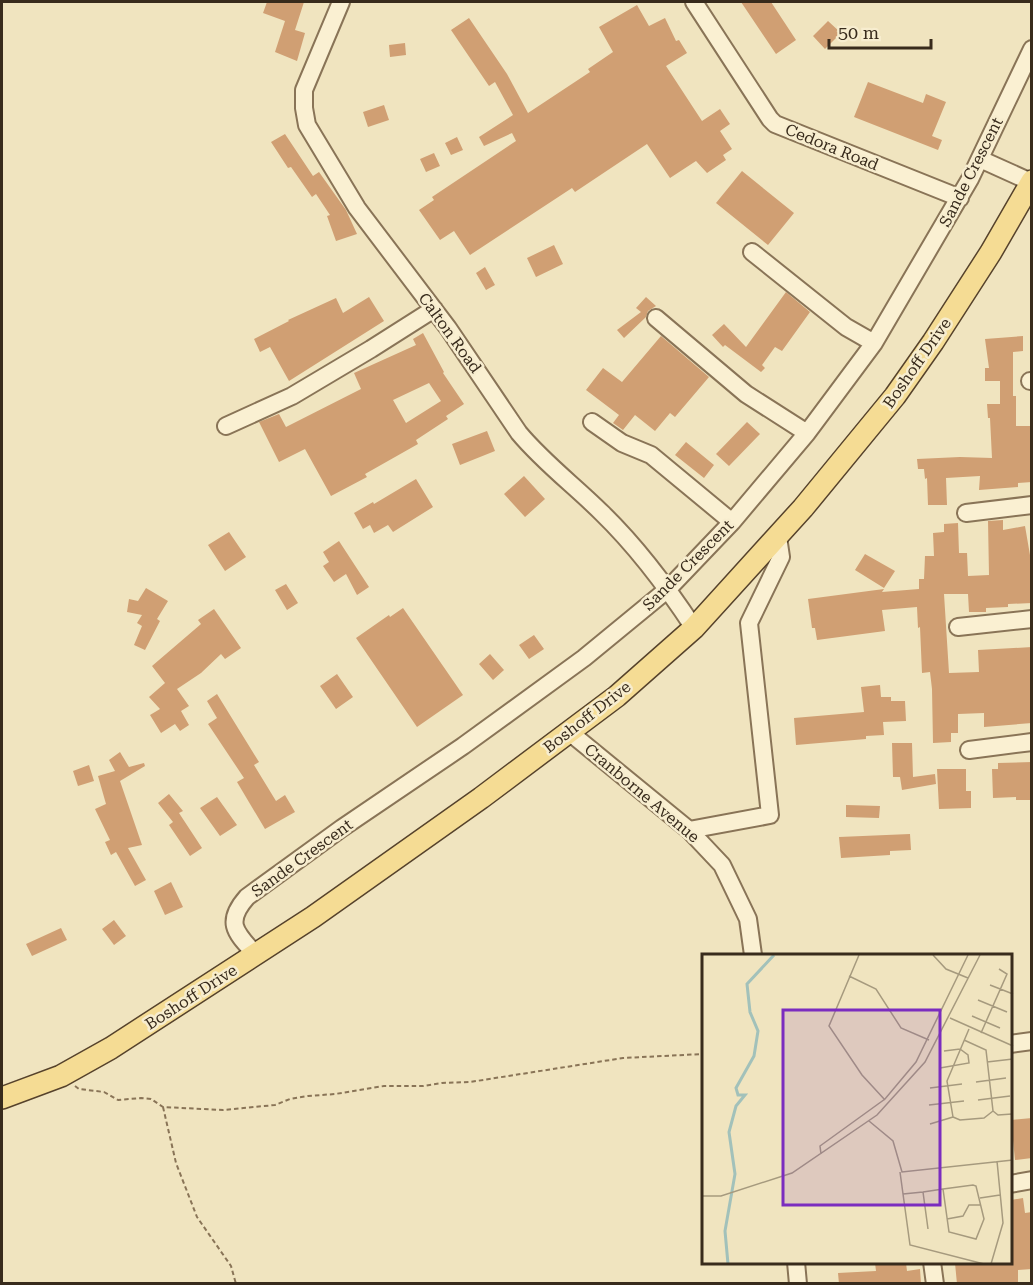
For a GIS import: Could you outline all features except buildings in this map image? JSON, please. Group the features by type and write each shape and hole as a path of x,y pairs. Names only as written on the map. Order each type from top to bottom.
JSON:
{"main road":[{"name":"Boshoff Drive","path":"2,1098 61,1076 111,1048 256,955 463,811 616,696 694,628 778,537 856,444 914,369 991,252 1031,181"}],"street":[{"name":"Calton Road","path":"341,2 304,90 307,125 357,208 434,309 531,447 604,514 668,589 694,628"},
{"name":"Cedora Road","path":"699,3 775,124 960,198"},
{"name":"Sande Crescent","path":"256,955 239,937 234,927 237,907 247,897 342,828 464,746 584,658 668,589 732,522 807,433 874,343 960,198 1032,49"},
{"path":"980,159 1031,181"},
{"path":"752,252 846,327 874,343"},
{"path":"226,426 292,396 434,309"},
{"path":"656,318 746,394 807,433"},
{"path":"592,422 622,443 651,455 732,522"},
{"path":"966,513 1032,505"},
{"path":"689,830 770,815 749,623 781,557 778,537"},
{"path":"958,627 1032,619"},
{"name":"Cranborne Avenue","path":"568,731 689,830 722,864 748,919 753,954"},
{"path":"969,750 1032,742"},
{"path":"1012,1044 1032,1041"},
{"path":"1012,1184 1032,1180"},
{"path":"796,1264 798,1284"},
{"path":"932,1264 935,1284"}],"path":[{"path":"61,1076 79,1089 104,1092 118,1100 141,1098 151,1099 164,1107 223,1110 384,1086 423,1086 470,1082 623,1058 702,1054"},
{"path":"164,1107 176,1163 197,1217 231,1266 236,1284"}]}
